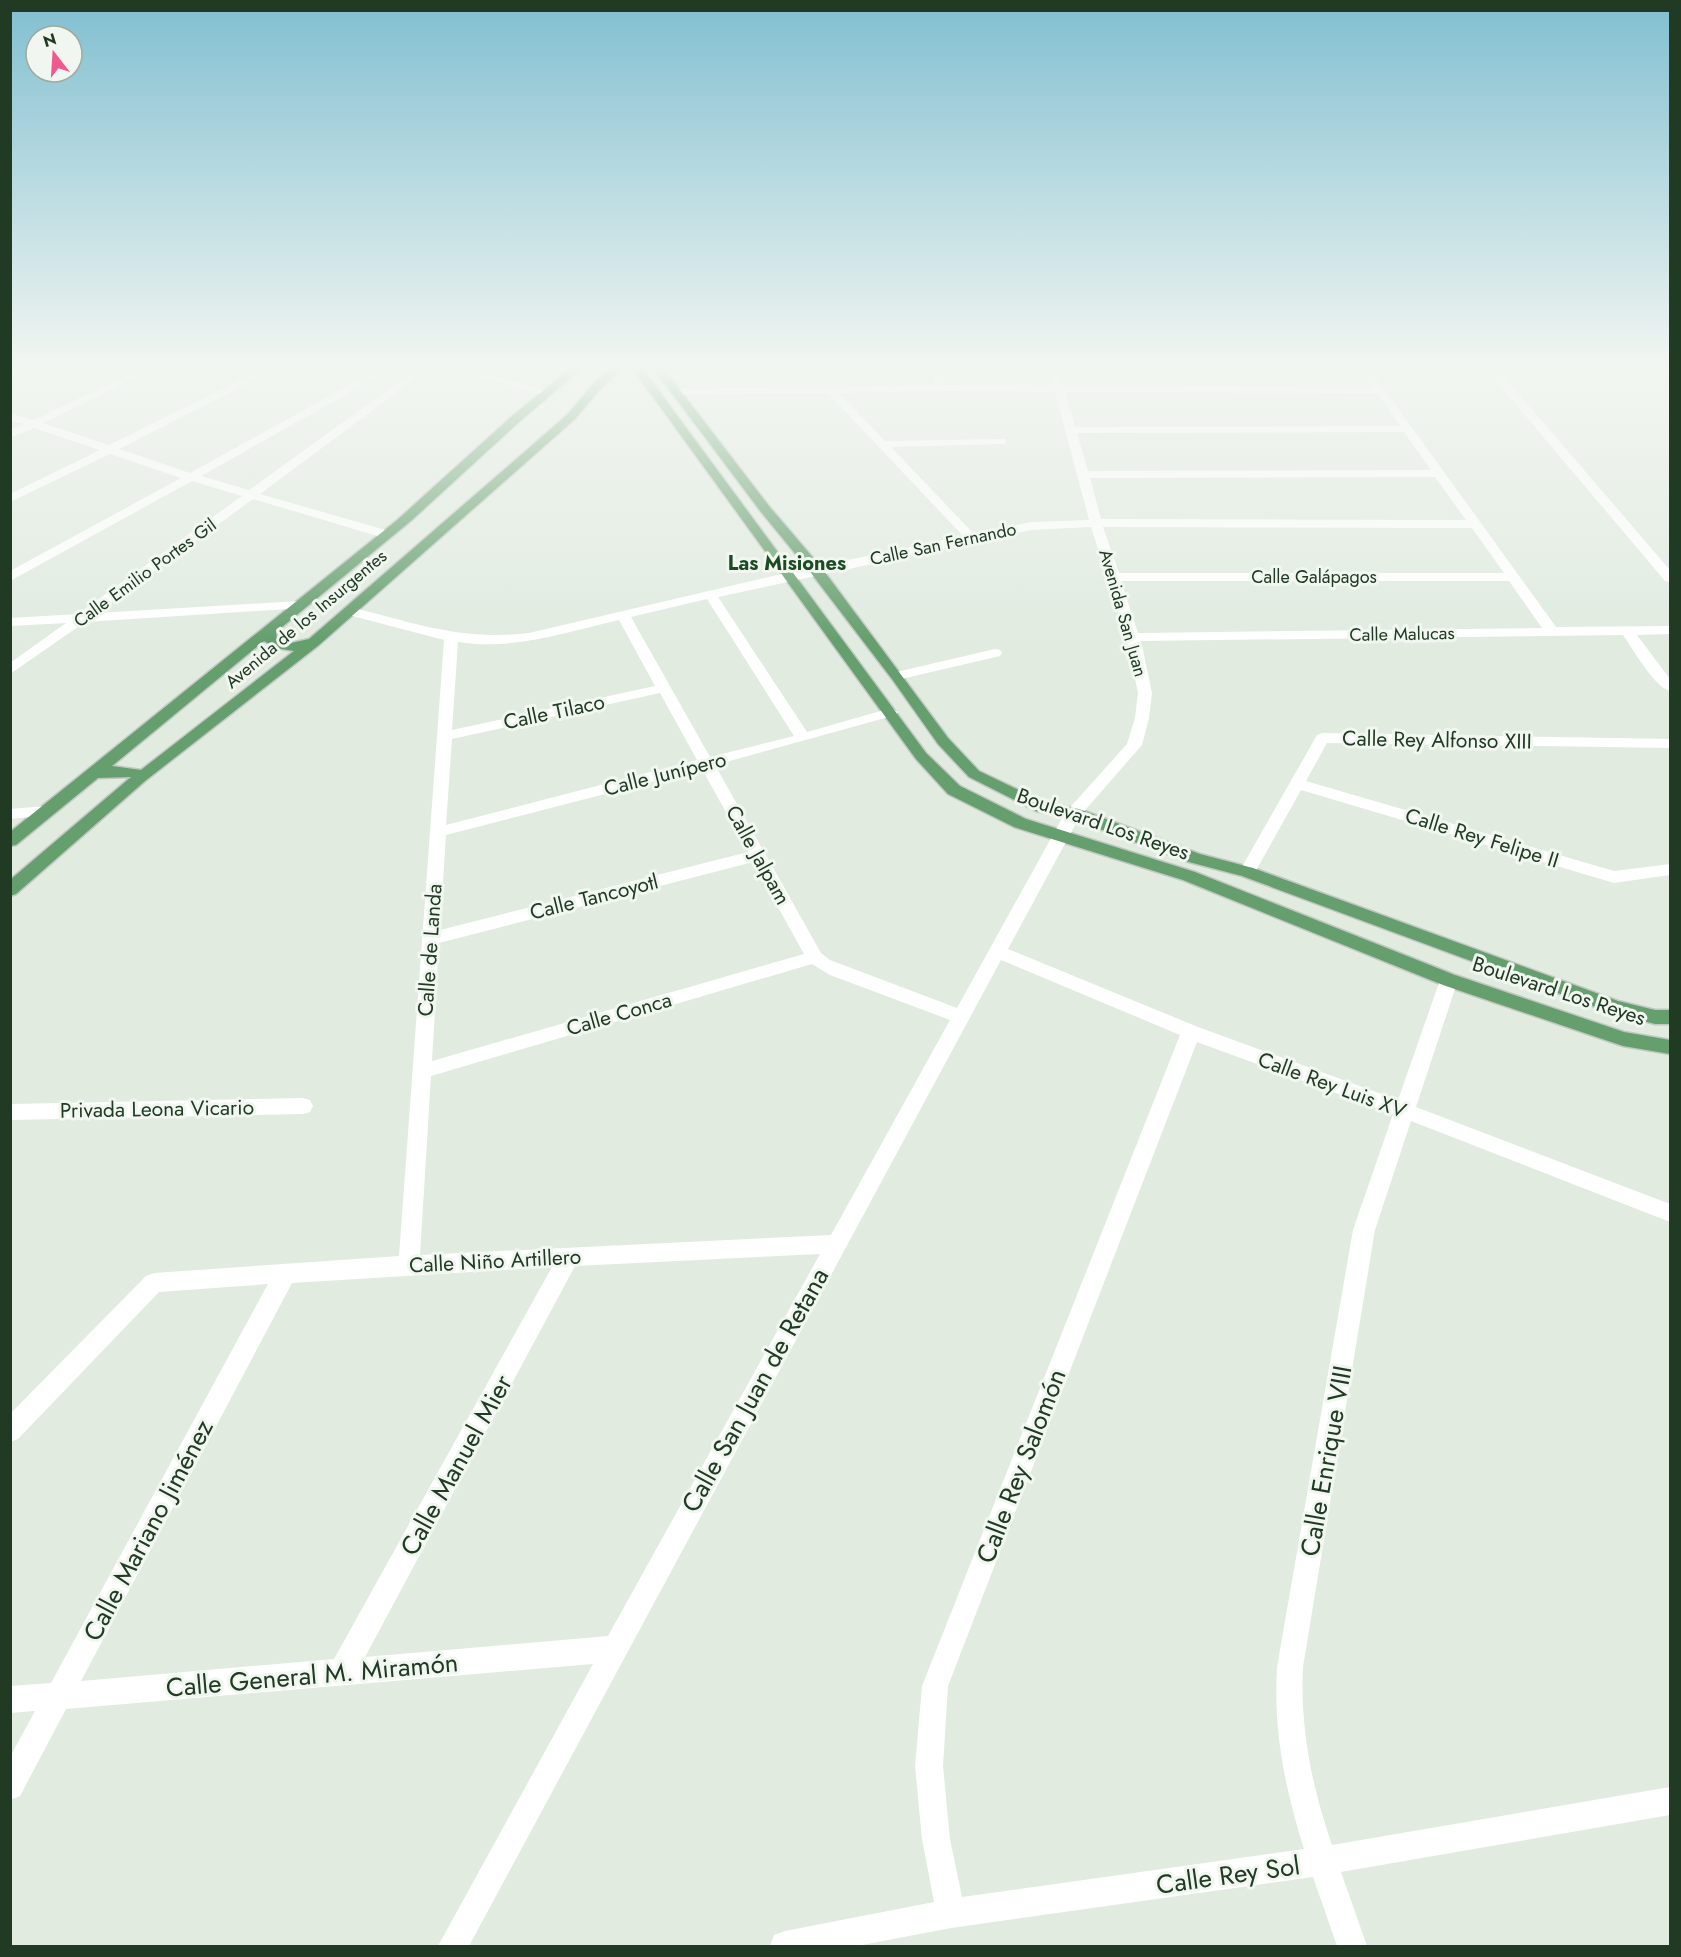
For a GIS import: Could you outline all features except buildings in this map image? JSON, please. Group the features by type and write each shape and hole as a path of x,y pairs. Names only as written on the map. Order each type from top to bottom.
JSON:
{"main road":[{"name":"Avenida de los Insurgentes","path":"10,841 90,774 269,632 411,514 471,459"},
{"name":"Avenida de los Insurgentes","path":"10,890 140,778 314,642 523,459"},
{"name":"Boulevard Los Reyes","path":"704,459 921,756 954,790 1020,823 1189,876 1449,980 1623,1039 1671,1047"},
{"name":"Boulevard Los Reyes","path":"727,459 816,570 897,676 943,741 975,774 1042,807 1072,813 1196,858 1247,872 1615,1007 1655,1017 1671,1017"},
{"path":"269,632 271,641 283,646 299,646 314,642"},
{"path":"90,774 110,770 125,771 138,774 140,778"}],"street":[{"path":"10,499 90,459"},
{"path":"141,459 191,477 385,534"},
{"path":"10,577 223,459"},
{"name":"Calle Emilio Portes Gil","path":"10,670 301,459"},
{"path":"897,459 970,537"},
{"name":"Avenida San Juan","path":"1060,836 1072,813 1134,745 1142,718 1145,693 1133,637 1078,459"},
{"path":"1430,459 1553,633"},
{"path":"1569,459 1671,578"},
{"path":"1082,475 1440,473"},
{"name":"Calle San Fernando","path":"350,611 451,636 476,640 500,640 529,637 816,570 1031,526 1096,523 1476,524"},
{"name":"Calle Galápagos","path":"1114,577 1514,577"},
{"path":"710,594 803,738"},
{"path":"10,622 300,605"},
{"name":"Calle Jalpam","path":"623,615 815,957"},
{"name":"Calle Malucas","path":"1133,637 1671,630"},
{"path":"1628,632 1656,672 1671,687"},
{"name":"Calle de Landa","path":"409,1265 451,636"},
{"path":"897,676 995,653"},
{"name":"Calle Tilaco","path":"445,736 664,688"},
{"name":"Calle Junípero","path":"438,832 707,764 891,712"},
{"name":"Calle Rey Alfonso XIII","path":"1247,872 1322,738 1671,743"},
{"name":"Calle Rey Felipe II","path":"1296,783 1614,877 1671,870"},
{"path":"10,814 46,811"},
{"name":"Calle San Juan de Retana","path":"453,1947 1060,836"},
{"name":"Calle Tancoyotl","path":"430,939 758,855"},
{"name":"Calle Rey Luis XV","path":"996,951 1191,1032 1406,1111 1671,1213"},
{"path":"815,957 824,965 836,970 961,1017"},
{"name":"Calle Conca","path":"422,1071 815,957"},
{"name":"Calle Enrique VIII","path":"1352,1947 1299,1780 1289,1726 1290,1667 1364,1230 1449,980"},
{"name":"Calle Rey Salomón","path":"951,1913 936,1839 928,1766 935,1686 1191,1032"},
{"name":"Privada Leona Vicario","path":"10,1112 303,1106"},
{"name":"Calle Niño Artillero","path":"10,1431 154,1283 409,1265 836,1244"},
{"name":"Calle Manuel Mier","path":"342,1672 569,1257"},
{"name":"Calle Mariano Jiménez","path":"10,1786 285,1274"},
{"name":"Calle General M. Miramón","path":"10,1700 614,1649"},
{"name":"Calle Rey Sol","path":"785,1947 951,1913 1323,1861 1671,1801"}],"district":[{"name":"Las Misiones","path":"787,563"}]}
